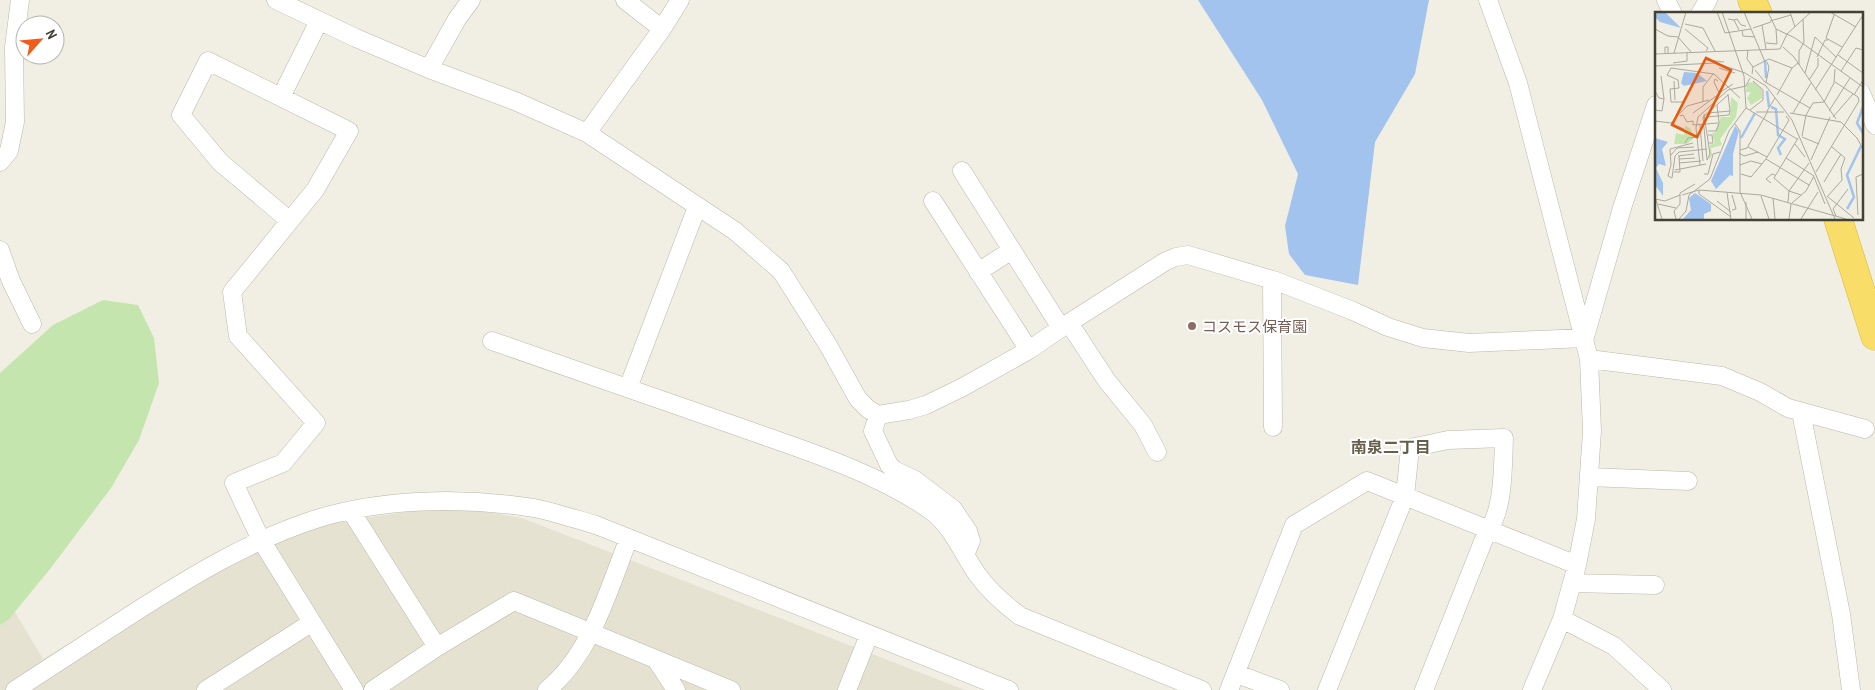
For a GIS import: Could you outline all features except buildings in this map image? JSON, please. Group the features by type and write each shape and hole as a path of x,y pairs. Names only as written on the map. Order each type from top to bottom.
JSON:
{"highway":[{"path":"1752,0 1757,12"},
{"path":"1838,220 1875,336"}],"street":[{"path":"0,162 9,150 15,122 14,47 20,0"},
{"path":"276,0 319,21 430,69 516,101 587,132 735,231 781,271 828,345 858,400 868,410 878,415 926,405 963,387 1029,350 1166,261 1188,255 1272,280 1423,338 1470,342 1585,338"},
{"path":"430,69 457,19 471,0"},
{"path":"625,0 662,29"},
{"path":"587,132 662,29 680,0"},
{"path":"1488,0 1518,82 1589,359 1592,430 1586,519 1578,565 1562,620 1532,690"},
{"path":"1666,0 1672,12"},
{"path":"1701,12 1708,0"},
{"path":"281,97 319,21"},
{"path":"290,221 220,162 181,115 208,61 349,131 315,190 290,221 232,292 238,336 316,423 283,463 234,482 261,540 354,690"},
{"path":"1862,95 1875,125"},
{"path":"1585,338 1622,208 1655,108"},
{"path":"962,171 1012,250 1065,325 1143,425 1156,452"},
{"path":"933,201 1029,350"},
{"path":"628,388 698,207"},
{"path":"0,250 11,281 32,324"},
{"path":"978,272 1012,250"},
{"path":"1272,280 1273,427"},
{"path":"492,341 808,451 905,494 932,512 951,532 986,586 1004,604 1020,616 1202,690"},
{"path":"1589,359 1722,376 1760,392 1788,408 1864,429"},
{"path":"1801,412 1841,614 1851,690"},
{"path":"878,415 873,431 889,465 894,470 915,480 953,509 968,531 971,541 965,555"},
{"path":"1327,690 1405,496 1410,448 1448,440 1504,438 1502,478 1495,522 1488,529 1424,690"},
{"path":"1589,477 1688,481"},
{"path":"1229,690 1237,674 1294,525 1367,481 1578,565"},
{"path":"15,690 205,568 261,540 314,520 351,511 392,503 460,501 534,508 596,525 1009,690"},
{"path":"351,511 437,647"},
{"path":"547,690 565,684 592,632 629,538"},
{"path":"1572,583 1655,585"},
{"path":"374,690 437,647 514,601 731,690"},
{"path":"1562,620 1614,646 1662,690"},
{"path":"206,690 311,623"},
{"path":"847,690 869,635"},
{"path":"657,661 676,690"},
{"path":"1237,674 1280,690"}],"shaded area":[{"path":"450,506 522,518 965,690 0,690 0,587 43,659 246,538 342,521"}],"green space":[{"path":"103,300 138,305 154,338 159,383 139,440 111,488 50,569 9,619 0,625 0,373 53,325"}],"water":[{"path":"1198,0 1429,0 1415,74 1375,142 1358,285 1305,275 1289,254 1285,226 1298,174 1262,100"}],"place":[{"name":"コスモス保育園","path":"1192,326"}],"district":[{"name":"南泉二丁目","path":"1391,447"}]}
